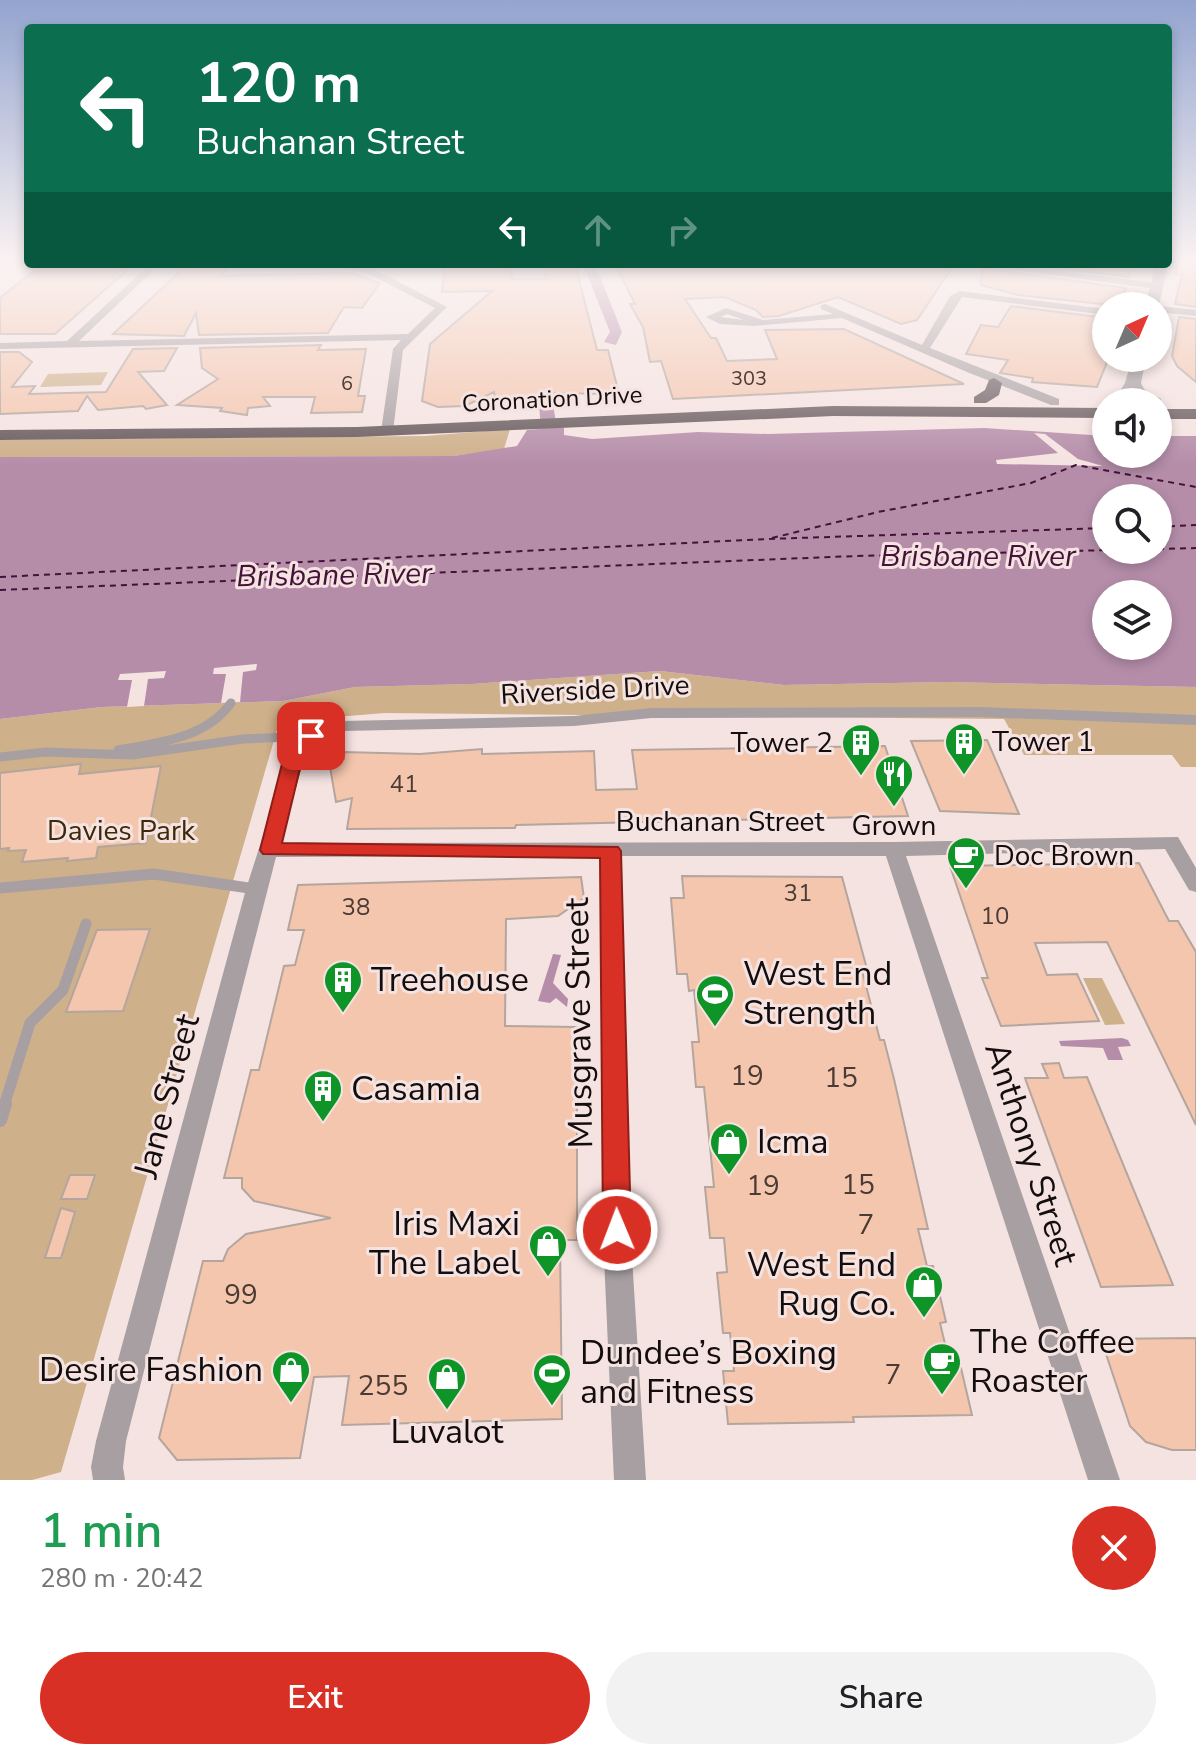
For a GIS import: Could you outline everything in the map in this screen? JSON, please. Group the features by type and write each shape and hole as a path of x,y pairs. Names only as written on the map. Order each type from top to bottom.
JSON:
{"highway":[{"path":"980,400 993,392 994,383"},
{"name":"Coronation Drive","path":"0,435 388,426 812,402 980,400 1092,403"},
{"path":"1172,407 1196,406"},
{"path":"1172,409 1196,414"},
{"name":"Coronation Drive","path":"586,416 833,411 1092,413"},
{"name":"Coronation Drive","path":"0,425 388,426"}],"street":[{"path":"70,344 87,328"},
{"path":"388,426 398,349 419,328"},
{"path":"873,328 1055,402"},
{"path":"924,350 937,328"},
{"path":"0,346 408,337"},
{"path":"971,370 1028,401 1092,412"},
{"path":"1130,388 1136,372"},
{"path":"1133,383 1136,388"},
{"name":"Riverside Drive","path":"311,736 342,726 574,721 651,713 981,712 1196,720"},
{"name":"Jane Street","path":"109,1480 107,1467 111,1441 256,889 270,850 294,756 299,746 311,736"},
{"name":"Buchanan Street","path":"270,850 894,849 1171,842 1196,885"},
{"name":"Anthony Street","path":"894,849 1104,1480"},
{"name":"Musgrave Street","path":"610,851 618,1257 630,1480"}],"lane":[{"path":"103,754 165,740 200,728 224,713 231,703"},
{"name":"Riverside Drive","path":"0,757 46,752 132,755 243,739 311,736"},
{"path":"0,888 154,874 256,889"},
{"path":"0,1120 30,1023 63,990 86,924"}],"green space":[{"path":"108,372 101,385 40,387 48,374"},
{"path":"510,429 504,449 454,456 0,457 0,440 425,436"},
{"name":"Davies Park","path":"660,671 784,685 946,682 1196,687 1196,767 1181,767 1172,755 1024,755 1004,719 385,713 311,719 277,730 61,1472 32,1480 0,1480 0,719 102,707 283,701 355,687 471,684"},
{"path":"1083,978 1102,978 1125,1024 1105,1025"}],"water":[{"name":"Brisbane River","path":"564,427 564,435 592,439 698,432 768,434 984,428 1092,435 1092,468 1172,468 1172,436 1196,436 1196,687 946,682 784,685 660,671 472,684 355,687 283,701 102,707 0,719 0,457 454,456 517,446 527,430"},
{"path":"553,954 561,955 553,983 568,999 567,1007 556,998 550,1003 538,1001"},
{"path":"1128,1040 1131,1046 1118,1047 1123,1060 1108,1060 1103,1048 1061,1046 1059,1041"}],"pier":[{"path":"1034,433 1045,434 1092,466 997,464 996,460 1058,453"},
{"path":"257,664 256,670 243,672 240,702 221,703 226,674 213,674 214,668"},
{"path":"166,671 164,678 148,679 144,706 127,707 132,680 118,680 120,674"}],"building":[{"path":"0,328 62,328 55,334 0,334"},
{"path":"119,328 188,328 184,336 113,334"},
{"path":"198,328 331,328 328,333 199,335"},
{"path":"449,328 591,328 597,350 608,350 619,394 541,393 530,400 495,402 494,392 465,406 438,407 422,401 430,344"},
{"path":"643,328 704,328 711,338 716,338 727,361 777,359 765,330 844,329 964,384 673,399 661,361 650,362"},
{"path":"979,328 1092,328 1092,372 1103,372 1097,387 1032,382 1033,378 1000,373 1008,360 966,354"},
{"path":"1177,328 1196,328 1196,382 1177,366 1172,356"},
{"path":"321,345 318,350 366,349 358,396 365,396 362,412 311,413 315,397 263,397 270,406 248,408 247,415 220,411 222,408 177,405 218,379 202,368 200,348"},
{"path":"177,348 164,371 138,372 167,405 146,409 143,406 98,410 87,396 78,411 0,414 0,352 19,352 32,362 12,387 35,386 29,394 106,392 133,349"},
{"name":"Tower 1","path":"987,740 1019,814 940,811 911,741"},
{"path":"885,746 908,816 516,825 515,828 347,829 352,798 336,802 329,761 344,759 344,752 420,754 482,749 482,754 594,751 596,790 637,789 632,750"},
{"path":"81,764 79,774 161,766 146,843 98,847 96,858 67,861 68,858 22,862 26,850 0,849 0,773"},
{"path":"1139,863 1169,921 1178,921 1196,952 1196,1125 1107,942 1035,943 1047,975 1077,974 1099,1021 1001,1026 982,978 988,978 950,866"},
{"path":"682,876 842,877 867,969 862,970 880,1040 884,1040 894,1079 928,1229 918,1229 927,1266 933,1266 946,1322 940,1323 951,1369 961,1368 972,1415 853,1417 854,1422 728,1424 723,1371 734,1371 730,1333 723,1333 717,1273 727,1272 724,1238 710,1238 705,1187 714,1187 704,1087 696,1087 692,1042 699,1042 694,990 689,991 687,974 677,974 671,898 684,898"},
{"path":"581,877 584,898 558,916 506,919 505,1026 577,1027 577,1240 560,1240 562,1419 342,1425 349,1376 314,1377 300,1458 177,1460 159,1438 203,1261 223,1261 228,1249 246,1234 331,1218 254,1201 242,1188 242,1178 224,1178 251,1070 259,1070 284,966 295,965 304,930 288,930 298,885"},
{"path":"150,929 123,1011 66,1012 97,930"},
{"path":"1059,1063 1064,1078 1087,1077 1173,1285 1101,1287 1025,1078 1048,1078 1042,1064"},
{"path":"70,1175 95,1175 87,1199 61,1199"},
{"path":"61,1208 75,1212 61,1258 45,1258"},
{"path":"1196,1338 1196,1450 1172,1450 1146,1442 1130,1426 1101,1339"}],"waterway":[{"path":"611,342 616,332 614,328"},
{"path":"546,405 549,428"}],"ferry route":[{"path":"772,538 878,512 1031,483 1076,465 1196,487"},
{"path":"1172,526 1196,525"},
{"path":"0,577 767,539 1092,528"},
{"path":"1172,549 1196,548"},
{"path":"0,590 857,556 1092,550"}],"place":[{"name":"Tower 1","path":"964,776"},
{"name":"Tower 2","path":"861,777"},
{"name":"Grown","path":"894,808"},
{"name":"Doc Brown","path":"966,890"},
{"name":"Treehouse","path":"343,1014"},
{"name":"West End Strength","path":"715,1028"},
{"name":"Casamia","path":"323,1123"},
{"name":"Icma","path":"729,1176"},
{"name":"Iris Maxi The Label","path":"548,1278"},
{"name":"West End Rug Co.","path":"924,1319"},
{"name":"The Coffee Roaster","path":"942,1396"},
{"name":"Desire Fashion","path":"291,1404"},
{"name":"Dundee’s Boxing and Fitness","path":"552,1407"},
{"name":"Luvalot","path":"447,1411"}],"route":[{"path":"311,736 299,746 294,756 270,850 610,851 617,1230"}]}
